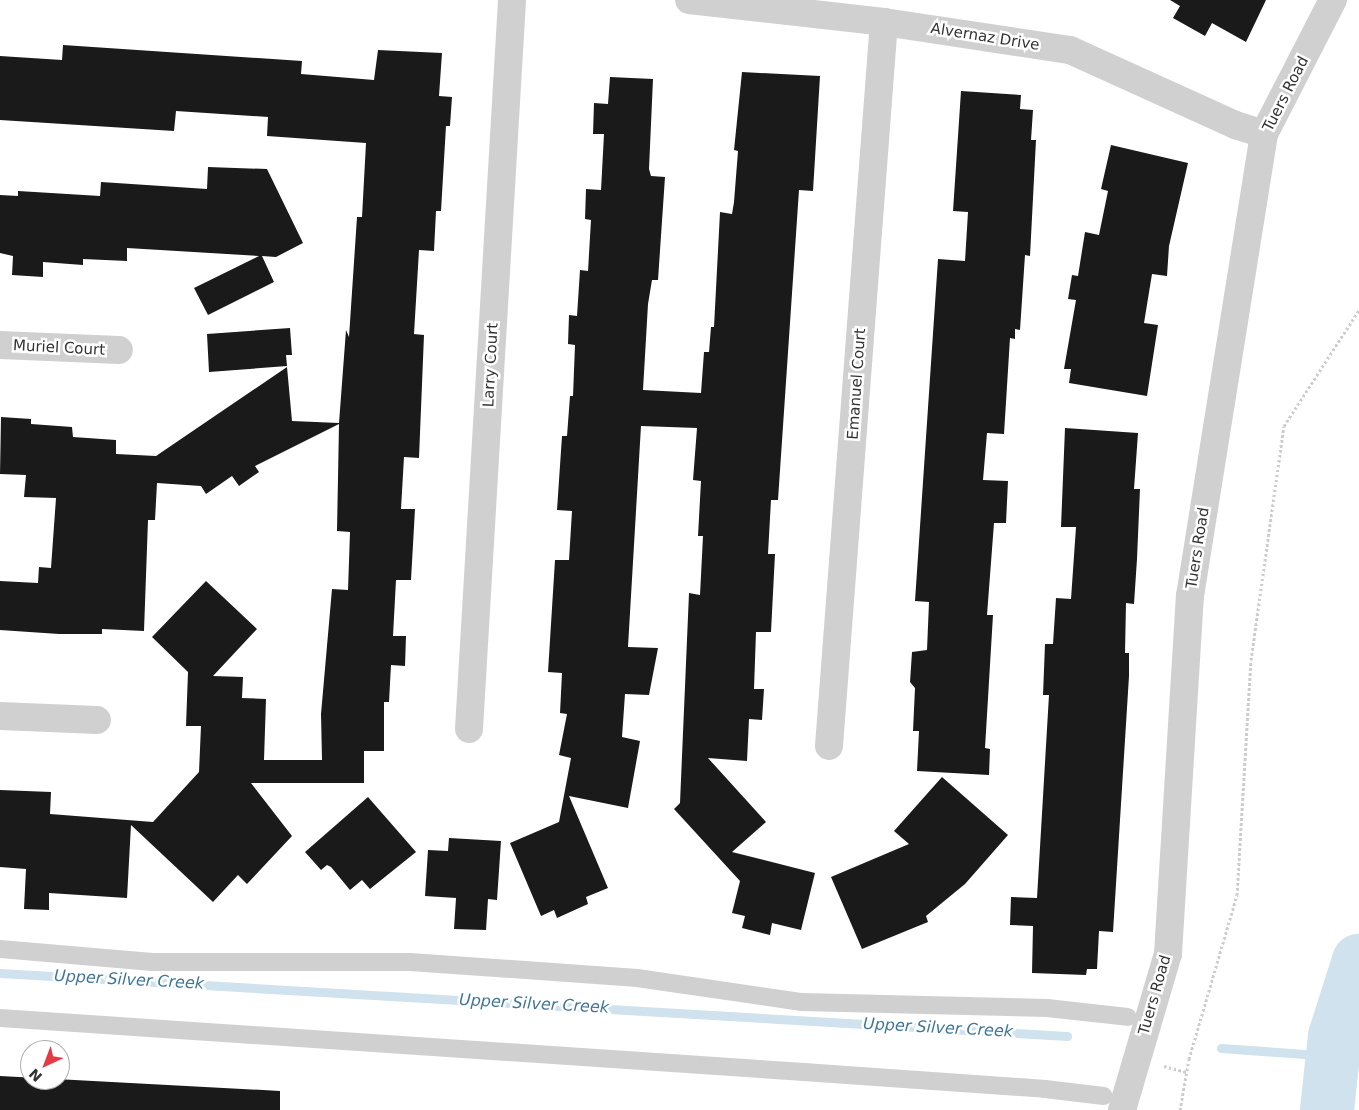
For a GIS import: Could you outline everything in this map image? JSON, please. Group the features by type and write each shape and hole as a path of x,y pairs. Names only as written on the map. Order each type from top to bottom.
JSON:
{"street":[{"name":"Larry Court","path":"470,729 512,0"},
{"name":"Alvernaz Drive","path":"689,0 884,22 1070,50 1235,125 1264,134"},
{"name":"Tuers Road","path":"1113,1103 1168,954 1190,596 1264,134 1333,0"},
{"name":"Emanuel Court","path":"829,746 884,22"},
{"name":"Muriel Court","path":"0,345 119,350"},
{"path":"0,716 96,720"}],"lane":[{"path":"0,949 152,962 410,962 637,978 802,1002 1047,1008 1128,1017"},
{"path":"0,1018 1045,1089 1113,1103"}],"path":[{"path":"1180,1110 1188,1059 1236,895 1251,660 1284,426 1359,310"}],"building":[{"path":"1170,0 1266,0 1246,42 1212,23 1205,36 1173,18 1180,6"},
{"path":"63,45 302,61 301,74 374,80 378,50 442,53 439,96 452,97 450,126 446,126 441,211 436,211 434,251 419,250 414,334 424,335 419,458 404,457 401,509 415,509 411,580 396,580 393,636 406,636 405,666 391,665 389,702 384,702 384,751 364,751 364,783 251,783 292,836 247,884 238,875 213,902 131,825 127,898 49,893 49,910 24,909 26,869 0,867 0,790 51,792 50,814 153,822 199,772 201,726 186,726 188,672 152,637 206,581 257,629 213,676 243,677 242,698 266,699 264,760 322,760 321,714 332,589 348,590 350,532 337,531 339,424 255,466 259,472 239,486 232,476 206,494 201,486 157,483 155,520 148,520 144,631 102,629 102,634 59,634 0,630 0,581 38,583 39,567 51,568 56,498 24,497 26,475 0,474 1,417 31,419 31,424 72,427 73,437 116,440 116,454 156,456 287,367 292,421 339,423 346,330 349,337 357,217 362,217 366,143 267,136 268,117 176,111 174,131 0,120 0,56 62,60"},
{"path":"742,72 820,76 813,191 799,190 778,500 771,500 768,554 775,554 771,632 756,632 754,689 764,689 762,720 749,719 747,761 708,758 766,822 732,852 815,873 801,930 772,923 770,935 742,928 745,916 732,913 740,881 674,809 680,803 689,593 700,595 703,536 698,536 701,481 693,480 697,428 641,426 628,647 658,648 649,695 625,694 622,737 640,741 628,808 569,796 608,888 586,897 588,904 557,918 554,910 541,916 510,843 559,822 571,758 559,755 567,714 560,713 562,673 548,672 555,560 569,560 572,511 557,510 562,436 567,436 570,396 573,396 575,345 568,344 569,315 577,316 580,270 588,271 591,220 585,219 586,189 601,190 604,134 593,134 594,103 608,104 610,77 653,79 649,169 651,176 665,177 658,280 652,280 648,304 643,390 701,393 704,352 709,352 711,327 714,327 720,212 732,214 734,202 738,151 734,150"},
{"path":"961,91 1021,95 1020,109 1033,110 1031,140 1036,140 1030,256 1025,255 1020,330 1015,329 1015,339 1010,338 1004,434 987,433 983,480 1008,481 1006,523 994,523 987,615 993,615 985,748 990,749 989,775 917,771 919,731 913,731 915,688 910,682 912,652 927,650 929,602 915,601 938,259 965,261 968,212 953,211"},
{"path":"1111,145 1188,163 1169,246 1167,276 1152,274 1144,323 1158,325 1147,396 1069,383 1071,369 1064,369 1076,300 1068,299 1072,275 1078,276 1085,232 1099,235 1108,191 1101,189"},
{"path":"208,167 267,169 303,243 276,257 262,256 274,282 208,315 194,288 259,256 127,248 127,261 83,259 83,265 43,262 43,277 12,275 13,256 0,253 0,195 18,196 18,191 100,196 101,182 207,189"},
{"path":"290,328 292,355 286,355 287,366 209,372 207,334"},
{"path":"1065,428 1138,433 1134,489 1140,489 1137,559 1134,604 1126,603 1125,653 1129,653 1129,676 1113,932 1099,931 1097,969 1087,969 1086,975 1032,973 1033,926 1010,925 1011,897 1037,898 1049,695 1043,695 1045,644 1053,644 1056,598 1071,599 1076,527 1061,527"},
{"path":"942,777 1008,835 965,884 926,916 928,922 862,949 831,877 909,844 894,831"},
{"path":"368,797 416,852 370,889 362,880 350,890 331,867 327,865 321,870 305,852"},
{"path":"449,838 501,841 497,900 488,899 486,930 454,929 456,898 425,896 428,850 448,851"},
{"path":"0,1076 20,1077 20,1090 70,1090 70,1080 280,1091 280,1110 0,1110"}],"waterway":[{"path":"1327,1110 1335,1036 1359,961"},
{"name":"Upper Silver Creek","path":"0,973 1067,1036"},
{"name":"Upper Silver Creek","path":"1221,1048 1333,1056"}]}
